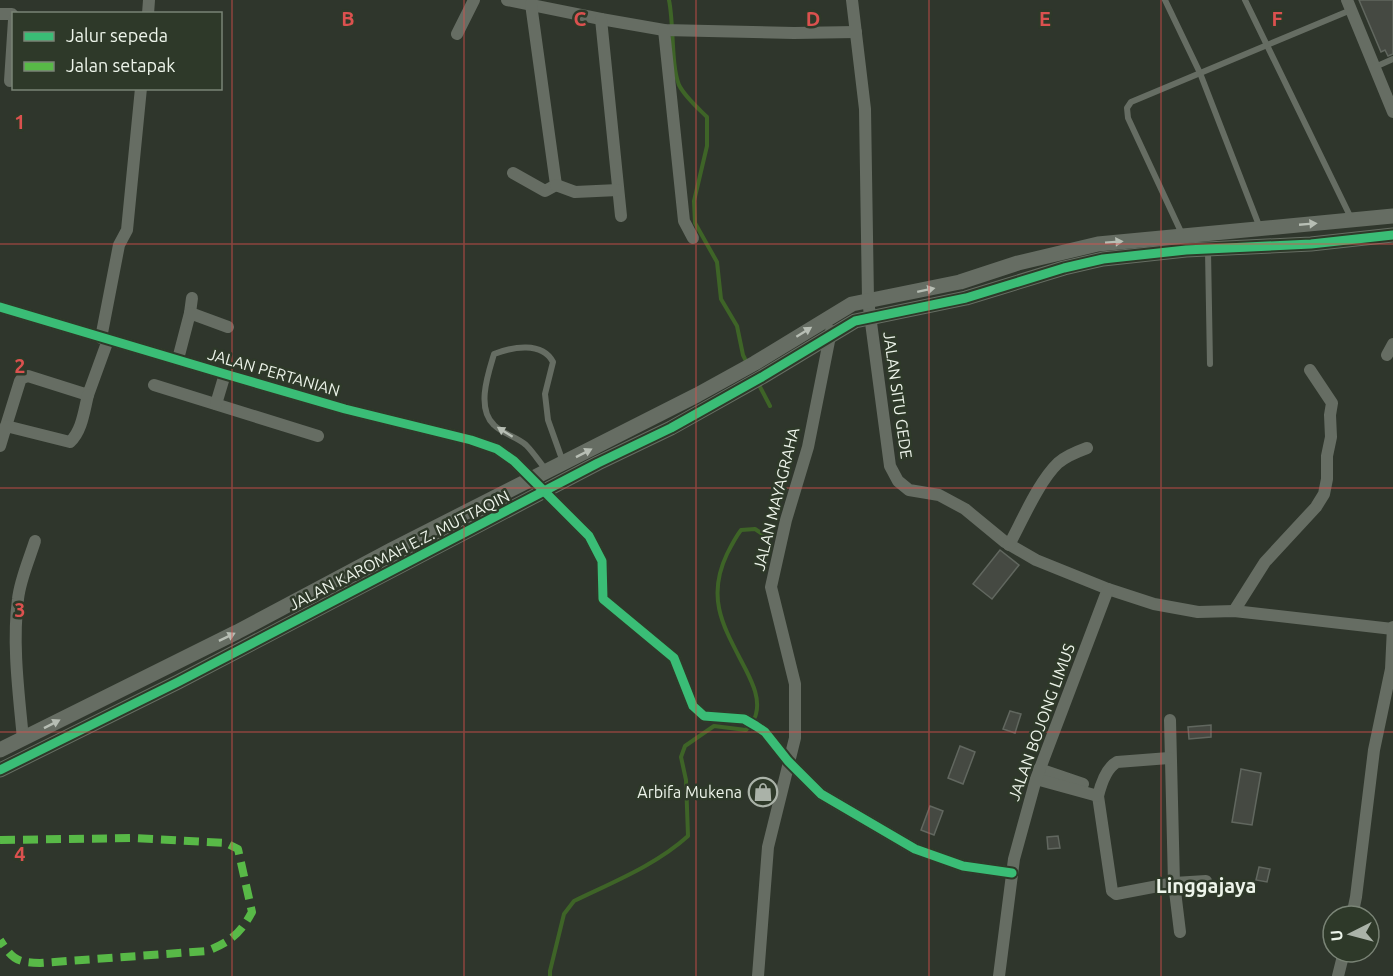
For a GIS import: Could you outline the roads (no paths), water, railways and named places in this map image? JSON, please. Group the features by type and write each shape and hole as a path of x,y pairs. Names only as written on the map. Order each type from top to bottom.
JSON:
{"street":[{"path":"457,34 474,0"},
{"path":"507,0 666,30 856,32"},
{"name":"JALAN SITU GEDE","path":"852,0 865,109 868,300 890,466 898,481 909,490 939,495 965,509 1009,545 1036,560 1108,589 1154,604 1198,612 1234,611 1393,628"},
{"path":"531,4 556,185"},
{"path":"1349,5 1393,112"},
{"path":"601,19 621,216"},
{"path":"666,30 684,221 693,238"},
{"path":"10,81 12,50"},
{"path":"6,426 70,442 81,425 105,339 120,246 127,230 141,90"},
{"path":"513,173 545,191 556,185 575,192 618,190"},
{"name":"JALAN KAROMAH E.Z. MUTTAQIN","path":"0,750 563,464 755,363 852,304 960,282 1018,263 1098,244 1182,234 1393,216"},
{"name":"JALAN KAROMAH E.Z. MUTTAQIN","path":"0,770 171,685 671,428 855,321 966,298 1064,268 1103,259 1208,249 1311,244 1393,235"},
{"path":"178,359 192,298"},
{"name":"JALAN PERTANIAN","path":"0,307 345,409 471,440 497,449 514,461 589,536 602,561 603,599 674,658 693,706 704,716 744,719 765,732 788,761"},
{"path":"190,313 228,327"},
{"name":"JALAN MAYAGRAHA","path":"758,976 768,847 795,738 795,684 771,587 786,520 808,447 835,313"},
{"path":"1234,611 1265,562 1316,507 1324,494 1331,437 1332,403 1310,370"},
{"path":"216,404 225,374"},
{"path":"0,446 20,381 24,377 28,376 88,395"},
{"path":"154,385 318,436"},
{"path":"1009,545 1048,474 1059,462 1074,452 1087,448"},
{"path":"23,739 18,690 16,625 18,598 35,541"},
{"name":"JALAN BOJONG LIMUS","path":"999,976 1012,873 1037,774 1108,589"},
{"path":"1355,904 1374,750 1391,669 1393,628"},
{"path":"161,669 171,685"},
{"path":"1170,720 1169,758 1174,883 1180,932"},
{"path":"1169,758 1117,762 1111,765 1099,792 1112,891 1116,894 1174,883 1206,881"},
{"path":"788,761 821,794 915,849 963,866 1012,873"},
{"path":"1037,774 1099,792"}],"lane":[{"path":"1165,0 1200,73 1260,228"},
{"path":"1245,0 1352,220"},
{"path":"1182,234 1128,118 1127,108 1131,102 1266,45 1349,5"},
{"path":"1374,67 1393,59"},
{"path":"1208,249 1210,364"},
{"path":"547,471 525,445 493,425 486,412 484,402 494,354 509,348 539,349 549,354 552,362 545,394 548,420 563,464"}],"waterway":[{"path":"669,0 676,77 688,98 707,117 707,146 694,201 695,223 717,262 721,299 737,326 747,363"},
{"path":"758,383 770,406"},
{"path":"550,976 564,914 574,901 648,864 688,836 686,780 681,757 685,746 714,726 746,730 755,718 757,708 755,692 720,614 718,586 727,554 741,530 755,529 767,534"}],"place":[{"name":"Arbifa Mukena","path":"763,792"}],"district":[{"name":"Linggajaya","path":"1206,885"}]}
